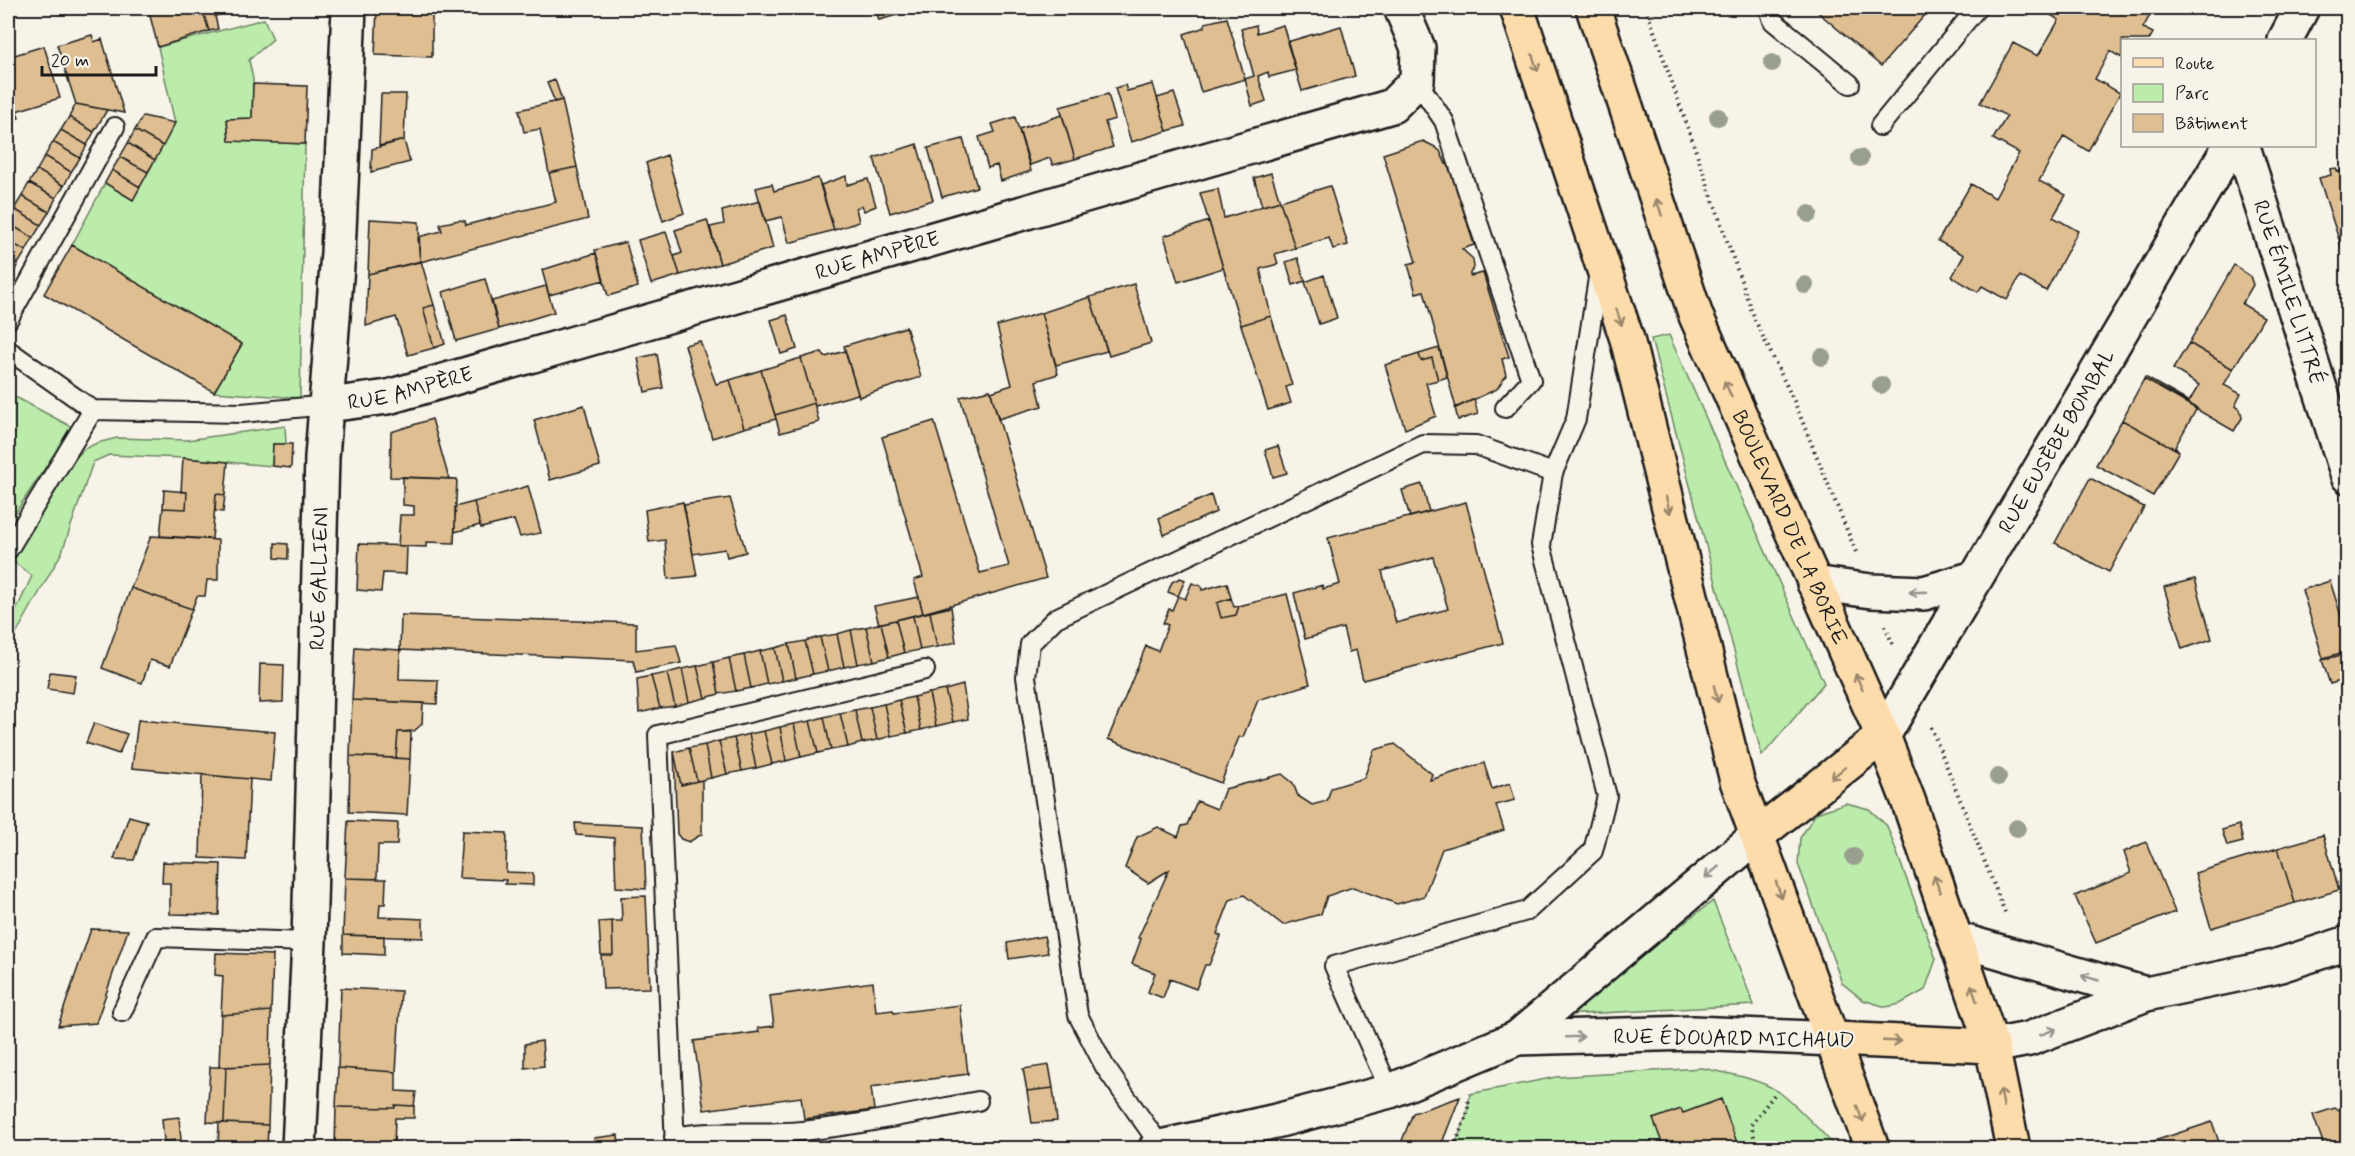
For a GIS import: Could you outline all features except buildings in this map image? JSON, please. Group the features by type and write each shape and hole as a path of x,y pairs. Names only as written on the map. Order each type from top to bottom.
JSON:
{"main road":[{"path":"1517,8 1626,339 1737,781 1834,1039 1872,1149"},
{"name":"BOULEVARD DE LA BORIE","path":"1598,11 1696,316 1883,736 1908,800 1992,1046 2013,1149"},
{"path":"1758,835 1883,736"},
{"name":"RUE ÉDOUARD MICHAUD","path":"1834,1039 1992,1046"}],"street":[{"name":"RUE GALLIENI","path":"299,1149 309,942 322,457 328,405 338,253 349,8"},
{"path":"1401,8 1418,48 1417,81"},
{"path":"2286,39 2302,8"},
{"name":"RUE AMPÈRE","path":"328,405 388,397 1392,106 1417,81"},
{"name":"RUE EUSÈBE BOMBAL","path":"1883,736 2229,147"},
{"name":"RUE ÉMILE LITTRÉ","path":"2239,147 2245,153 2348,476"},
{"path":"1814,583 1871,591 1924,593 1974,578"},
{"name":"RUE ÉDOUARD MICHAUD","path":"1159,1148 1390,1091 1517,1038 1758,835"},
{"path":"1956,939 2146,994"},
{"path":"1992,1046 2029,1039 2146,994 2274,967 2348,943"},
{"name":"RUE ÉDOUARD MICHAUD","path":"1517,1038 1693,1033 1834,1039"}],"lane":[{"path":"1769,8 1773,21 1850,84"},
{"path":"1880,126 1977,8"},
{"path":"1417,81 1444,121 1531,380 1505,408"},
{"path":"8,320 115,127"},
{"path":"1390,1091 1334,966 1527,911 1593,851 1607,796 1541,545 1553,473 1575,419 1601,261"},
{"path":"8,350 93,410 242,413 328,405"},
{"path":"8,550 93,410"},
{"path":"1159,1148 1105,1067 1078,1015 1026,677 1030,644 1056,618 1423,444 1476,445 1553,473"},
{"path":"925,670 658,735 674,1143 696,1133 800,1131 885,1119 978,1101"},
{"path":"122,1012 156,937 309,942"}],"path":[{"path":"1646,8 1754,318 1794,401 1861,563"},
{"path":"1934,731 2006,916"},
{"path":"1757,1149 1751,1125 1777,1091"},
{"path":"1454,1149 1467,1114 1470,1094"}],"green space":[{"path":"264,19 273,39 249,60 253,79 252,118 227,119 229,140 305,144 300,398 214,392 242,344 72,245 105,183 133,200 175,123 158,47"},
{"path":"1669,335 1824,683 1762,756 1651,339"},
{"path":"8,393 72,427 8,524"},
{"path":"285,426 286,444 273,444 272,466 183,458 109,455 93,462 62,552 8,648 8,628 32,576 11,560 73,461 84,449 117,438 187,440"},
{"path":"1846,803 1869,809 1887,826 1936,959 1925,990 1900,1004 1886,1007 1863,1000 1842,983 1798,864 1800,838 1816,813"},
{"path":"1713,901 1754,1005 1561,1015"},
{"path":"1702,1068 1731,1074 1771,1087 1802,1112 1837,1148 1454,1148 1467,1114 1470,1094 1556,1077"}]}
